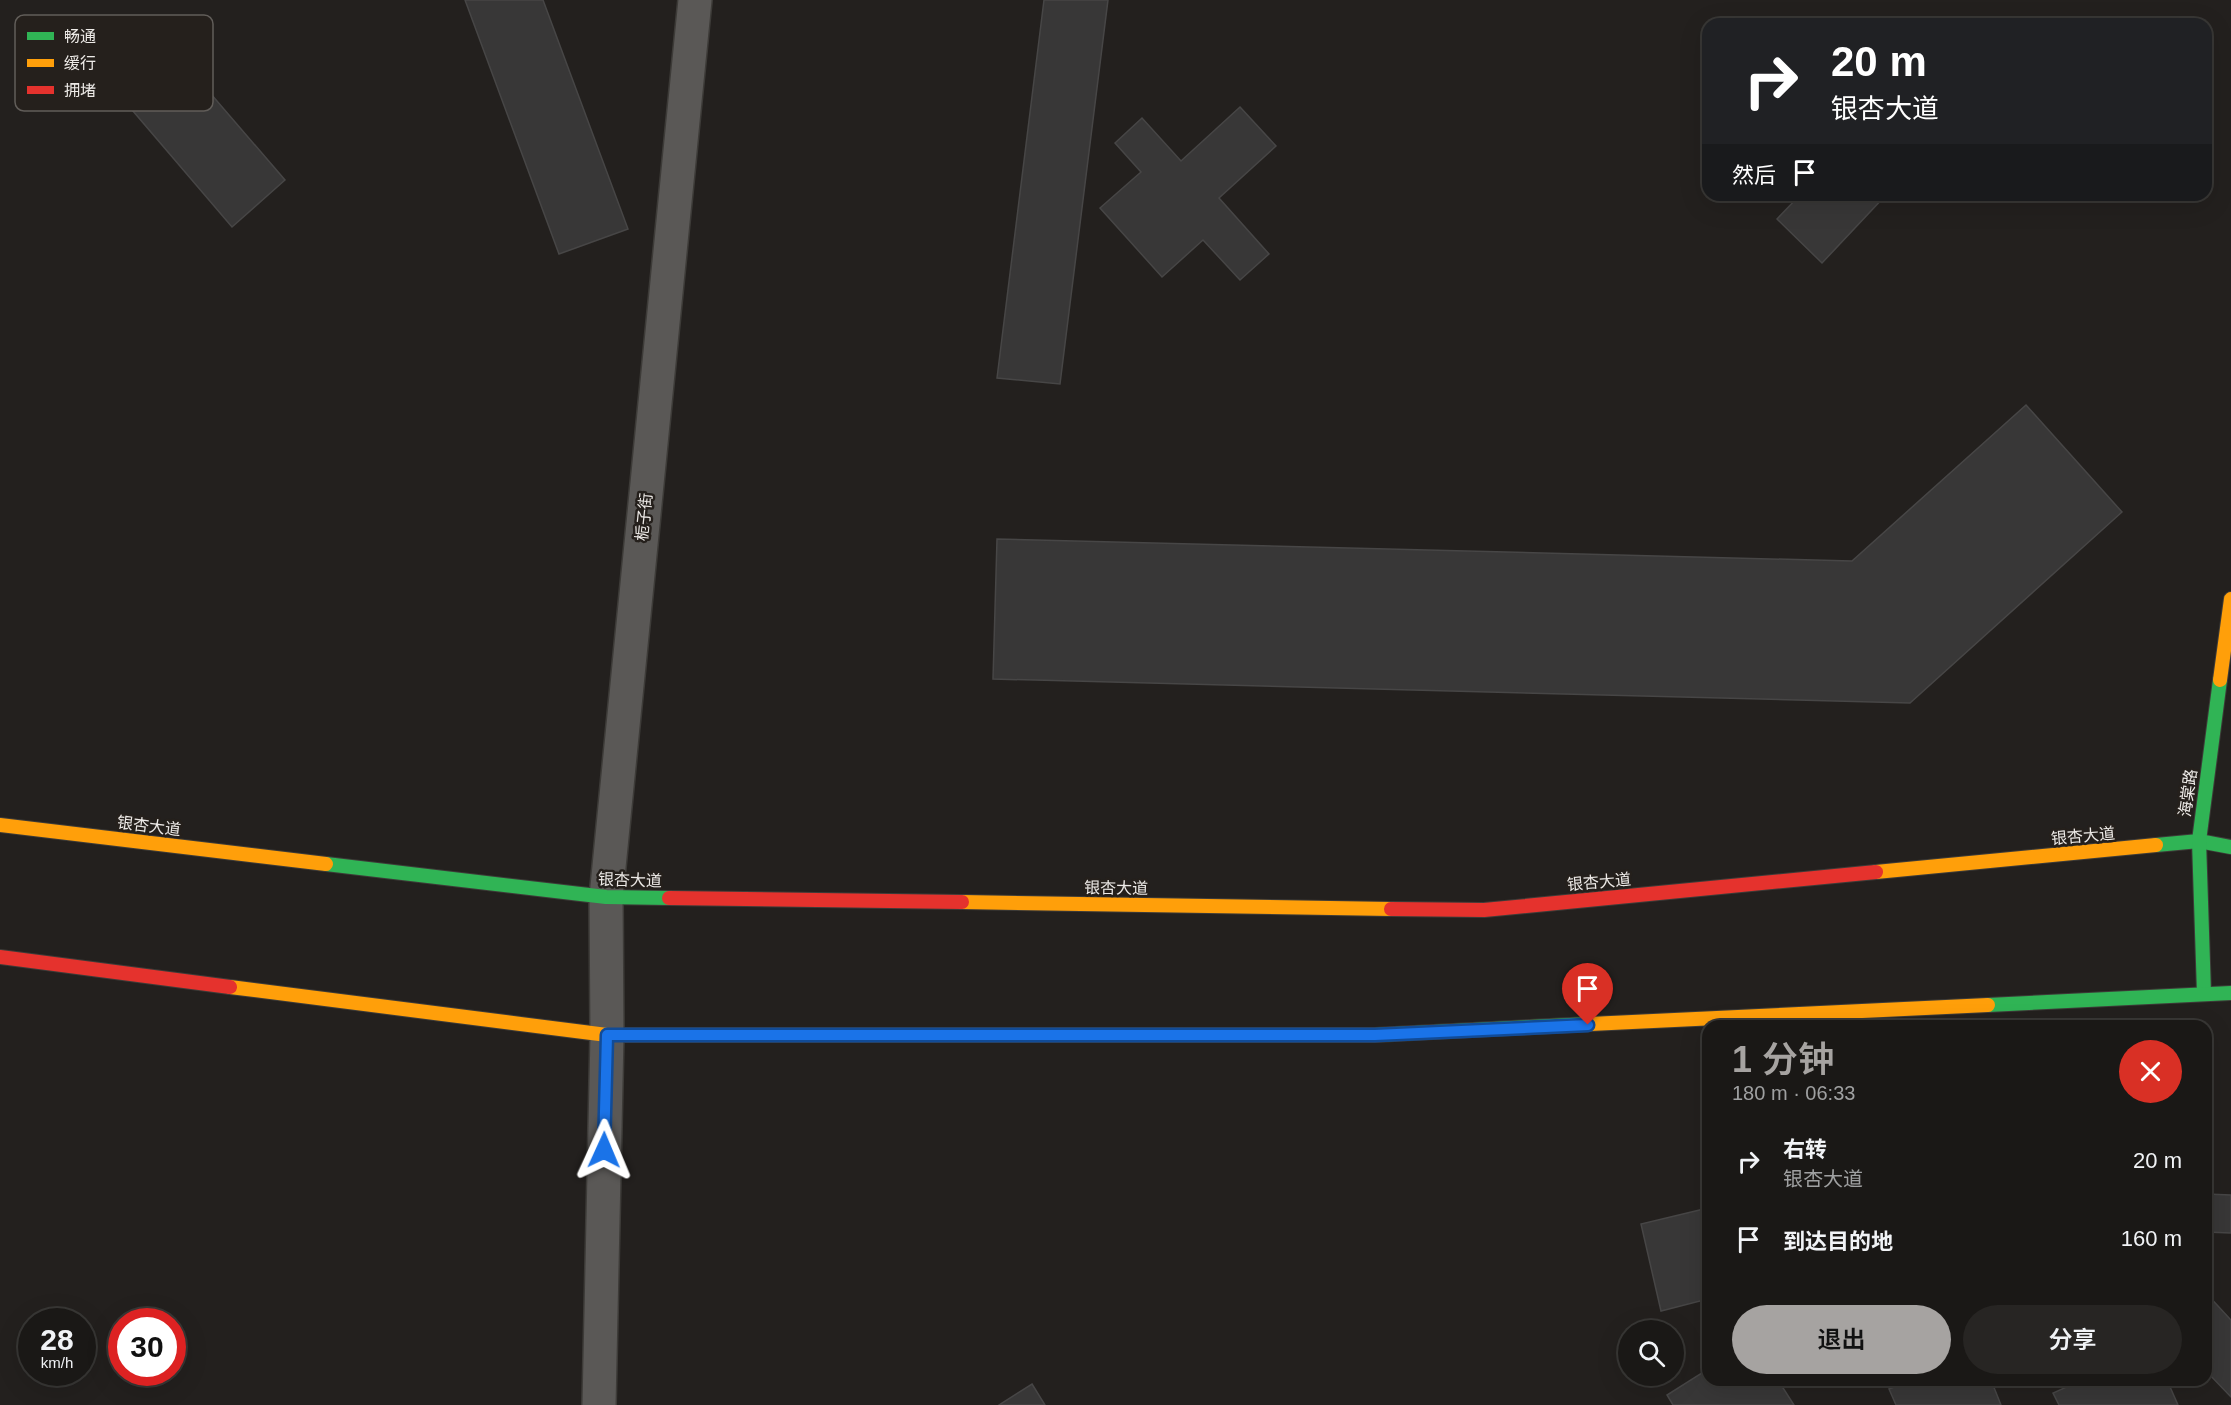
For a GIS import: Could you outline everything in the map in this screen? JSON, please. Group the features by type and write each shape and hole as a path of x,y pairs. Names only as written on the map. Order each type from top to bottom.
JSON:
{"main road":[{"name":"海棠路","path":"2204,993 2199,841 2231,599"},
{"name":"银杏大道","path":"0,825 606,897 1485,910 2199,841 2231,847"},
{"path":"0,957 607,1035 1375,1035 2231,993"}],"street":[{"name":"栀子街","path":"599,1405 607,1035 606,897 695,0"}],"building":[{"path":"465,0 543,0 628,229 559,254"},
{"path":"1044,0 1108,0 1060,384 997,378"},
{"path":"213,96 285,180 232,227 133,111 213,111"},
{"path":"1240,107 1276,146 1219,198 1269,254 1240,280 1203,240 1162,277 1100,208 1141,172 1115,143 1142,118 1181,161"},
{"path":"1794,201 1880,201 1822,263 1777,219"},
{"path":"2026,405 2122,512 1910,703 993,679 997,539 1852,561"},
{"path":"2212,1194 2231,1195 2231,1233 2212,1232"},
{"path":"1702,1209 1702,1301 1661,1311 1641,1224"},
{"path":"2212,1299 2231,1320 2231,1397 2212,1377"},
{"path":"1702,1373 1702,1386 1782,1386 1794,1405 1673,1405 1667,1395"},
{"path":"1032,1384 1045,1405 999,1405"},
{"path":"1897,1386 1993,1386 2001,1405 1896,1405 1889,1389"},
{"path":"2069,1386 2170,1386 2178,1405 2059,1405 2053,1393"}],"traffic: fast":[{"path":"2204,993 2199,841 2220,680"},
{"path":"2156,845 2199,841 2231,847"},
{"path":"326,864 606,897 669,898"},
{"path":"1988,1005 2231,993"},
{"path":"1183,1035 1375,1035 1590,1024"},
{"path":"622,1035 877,1035"}],"traffic: slow":[{"path":"2220,680 2231,599"},
{"path":"0,825 326,864"},
{"path":"1876,872 2156,845"},
{"path":"962,902 1391,909"},
{"path":"230,987 607,1035 622,1035"},
{"path":"1590,1024 1988,1005"}],"traffic: jam":[{"path":"1391,909 1484,910 1876,872"},
{"path":"669,898 962,902"},
{"path":"0,957 230,987"},
{"path":"877,1035 1183,1035"}],"route":[{"path":"604,1150 607,1035 1375,1035 1588,1025"}]}
